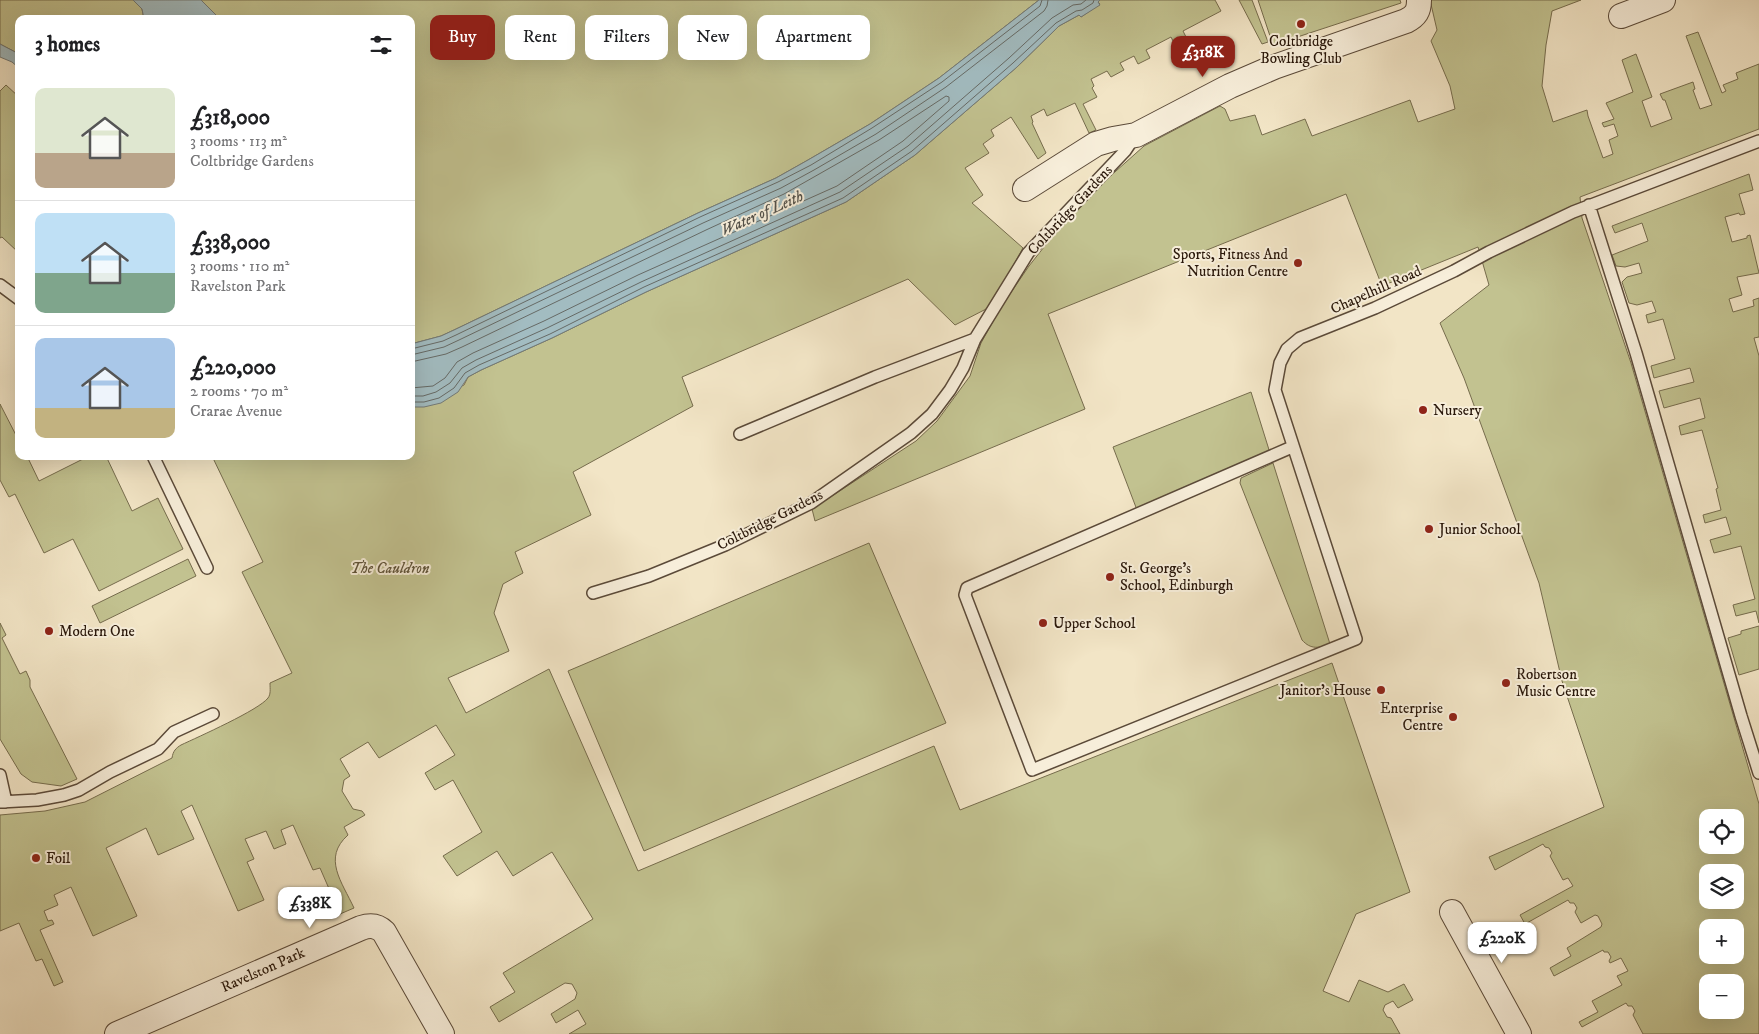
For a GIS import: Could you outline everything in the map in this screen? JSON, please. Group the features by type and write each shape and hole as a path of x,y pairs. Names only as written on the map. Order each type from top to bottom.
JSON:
{"street":[{"name":"Coltbridge Gardens","path":"1025,188 1096,144 1136,135 1237,83 1414,17 1419,0"},
{"path":"1620,16 1663,0"},
{"path":"1452,912 1519,1034"},
{"name":"Ravelston Park","path":"117,1034 372,925 377,926 384,932 442,1034"}],"lane":[{"name":"Coltbridge Gardens","path":"593,592 649,576 725,545 811,503 911,433 932,414 950,390 963,368 976,339 1028,253 1125,151 1136,135"},
{"name":"Chapelhill Road","path":"1292,448 971,585 966,590 965,595 1032,770 1356,639 1292,448 1275,390 1280,363 1287,349 1300,338 1375,308 1573,212 1759,141"},
{"path":"1589,205 1638,362 1759,773"},
{"path":"0,285 15,296"},
{"path":"740,434 875,377 976,339"},
{"path":"155,460 207,568"},
{"path":"0,775 3,802 37,800 64,795 79,790 110,772 158,749 174,732 213,714"}],"green space":[{"path":"0,0 133,0 142,9 143,15 15,15 15,52 0,44"},
{"path":"201,0 1039,0 939,78 870,124 776,178 698,213 441,336 415,343 415,15 216,15"},
{"name":"The Cauldron","path":"1100,0 1215,0 1221,11 1183,31 1187,39 1175,45 1171,37 1146,50 1150,58 1138,64 1134,56 1120,63 1124,70 1111,77 1107,71 1091,79 1094,86 1092,88 1097,97 1083,104 1096,130 1089,133 1075,103 1047,116 1044,109 1031,116 1032,123 1046,153 1038,159 1011,117 991,130 994,136 983,144 989,153 965,168 983,195 972,203 1023,248 990,307 955,325 908,279 682,377 693,406 573,472 591,515 515,552 523,573 503,584 494,613 509,651 448,678 466,713 549,669 638,871 934,746 960,810 1332,663 1410,892 1356,914 1323,991 1349,1002 1359,980 1388,992 1404,984 1413,1000 1398,1008 1393,1001 1385,1005 1383,1010 1387,1017 1391,1018 1400,1034 569,1034 586,1024 578,1010 556,1023 551,1014 575,999 577,993 572,984 565,983 499,1022 490,1007 515,992 503,973 593,919 552,852 513,876 497,851 457,876 443,856 482,832 453,780 435,790 425,773 455,755 436,725 379,758 368,742 340,759 350,776 344,780 342,791 353,809 362,811 365,815 344,827 348,835 336,852 335,861 340,880 354,908 340,914 320,868 313,870 293,825 281,830 286,844 274,849 266,831 245,839 254,859 247,862 264,900 238,911 192,805 181,811 194,839 158,855 146,828 106,848 137,916 93,936 71,887 54,895 58,905 44,911 48,921 52,920 54,924 40,930 63,982 54,986 42,959 36,961 19,923 0,931 0,815 45,811 85,802 172,758 175,750 181,745 253,709 268,698 270,683 292,673 242,572 263,562 214,460 415,460 415,407 464,385 468,377 481,370 646,292 846,202 915,155 1017,67 1059,26 1079,15 1081,17 1100,4 1098,2"},
{"path":"1239,0 1252,0 1268,42 1262,44"},
{"name":"Coltbridge Bowling Club","path":"1258,0 1400,0 1401,3 1273,45"},
{"path":"1430,0 1581,0 1552,11 1542,86 1553,122 1587,110 1603,158 1613,154 1609,140 1618,136 1614,124 1604,127 1602,123 1614,119 1606,103 1633,92 1622,60 1636,54 1652,97 1642,101 1651,127 1672,119 1665,100 1663,100 1660,94 1693,82 1695,89 1693,90 1700,109 1712,105 1686,36 1698,32 1722,93 1726,91 1723,85 1738,79 1736,73 1759,64 1759,129 1580,197 1582,218 1631,363 1759,804 1759,1034 1643,1034 1633,1015 1635,1011 1632,1006 1628,1006 1626,1003 1582,1027 1579,1022 1598,1012 1592,1001 1622,985 1617,976 1628,971 1621,958 1610,963 1611,957 1608,952 1603,950 1554,976 1550,968 1571,956 1567,948 1601,927 1602,924 1598,916 1595,915 1581,923 1575,912 1577,908 1574,903 1570,903 1568,900 1525,924 1520,915 1573,886 1568,878 1563,880 1550,856 1552,853 1543,844 1495,870 1489,857 1604,807 1562,681 1539,583 1464,378 1440,323 1489,285 1478,247 1382,286 1346,194 1048,314 1085,409 815,521 812,509 916,441 937,421 970,376 981,343 1001,307 1029,266 1059,228 1088,196 1144,146 1220,106 1225,109 1230,121 1255,115 1262,135 1305,119 1312,136 1410,100 1418,122 1455,109 1450,86 1431,41 1437,30"},
{"path":"6,85 15,93 15,249 2,237 0,238 0,91"},
{"path":"1749,174 1753,190 1739,194 1745,214 1740,215 1739,213 1725,217 1732,242 1747,238 1750,235 1759,273 1737,277 1742,295 1729,299 1733,312 1754,306 1753,300 1759,298 1759,337 1754,338 1759,356 1759,623 1756,611 1736,616 1733,605 1755,599 1741,546 1714,553 1710,540 1731,534 1726,517 1705,523 1703,515 1721,510 1716,489 1718,488 1702,430 1681,435 1679,426 1705,418 1700,398 1664,408 1659,391 1694,382 1690,368 1654,378 1651,366 1675,359 1663,319 1648,323 1646,315 1656,312 1652,301 1637,305 1629,303 1622,282 1627,277 1642,273 1639,263 1625,267 1616,266 1612,255 1648,241 1642,223 1615,233 1612,226"},
{"path":"1251,392 1270,453 1137,510 1113,447"},
{"path":"0,404 15,433 15,460 29,460 39,481 81,460 108,460 132,511 158,498 183,549 99,591 73,539 44,553 15,494 9,497 0,480"},
{"path":"1273,463 1330,644 1312,647 1302,640 1240,483 1241,478"},
{"path":"869,543 946,723 644,851 568,671"},
{"path":"188,559 196,576 100,623 92,606"},
{"path":"0,623 6,635 2,638 20,674 26,671 30,680 30,687 77,779 61,786 32,782 21,774 0,739"},
{"path":"1759,626 1759,669 1739,675 1728,638 1741,634 1741,631"}],"water":[{"path":"133,0 201,0 216,15 143,15 142,9"},
{"name":"Water of Leith","path":"1039,0 1100,0 1098,2 1100,5 1081,17 1079,15 1059,26 1017,67 915,155 846,202 646,292 481,370 468,377 458,392 441,403 415,407 415,343 441,336 698,213 776,178 870,124 939,78"},
{"path":"0,44 15,52 15,65 12,62 0,57"}],"place":[{"name":"Coltbridge Bowling Club","path":"1301,24"},
{"name":"Sports, Fitness And Nutrition Centre","path":"1298,263"},
{"name":"Nursery","path":"1423,410"},
{"name":"Junior School","path":"1429,529"},
{"name":"St. George's School, Edinburgh","path":"1110,577"},
{"name":"Upper School","path":"1043,623"},
{"name":"Modern One","path":"49,631"},
{"name":"Robertson Music Centre","path":"1506,683"},
{"name":"Janitor's House","path":"1381,690"},
{"name":"Enterprise Centre","path":"1453,717"},
{"name":"Foil","path":"36,858"}]}
